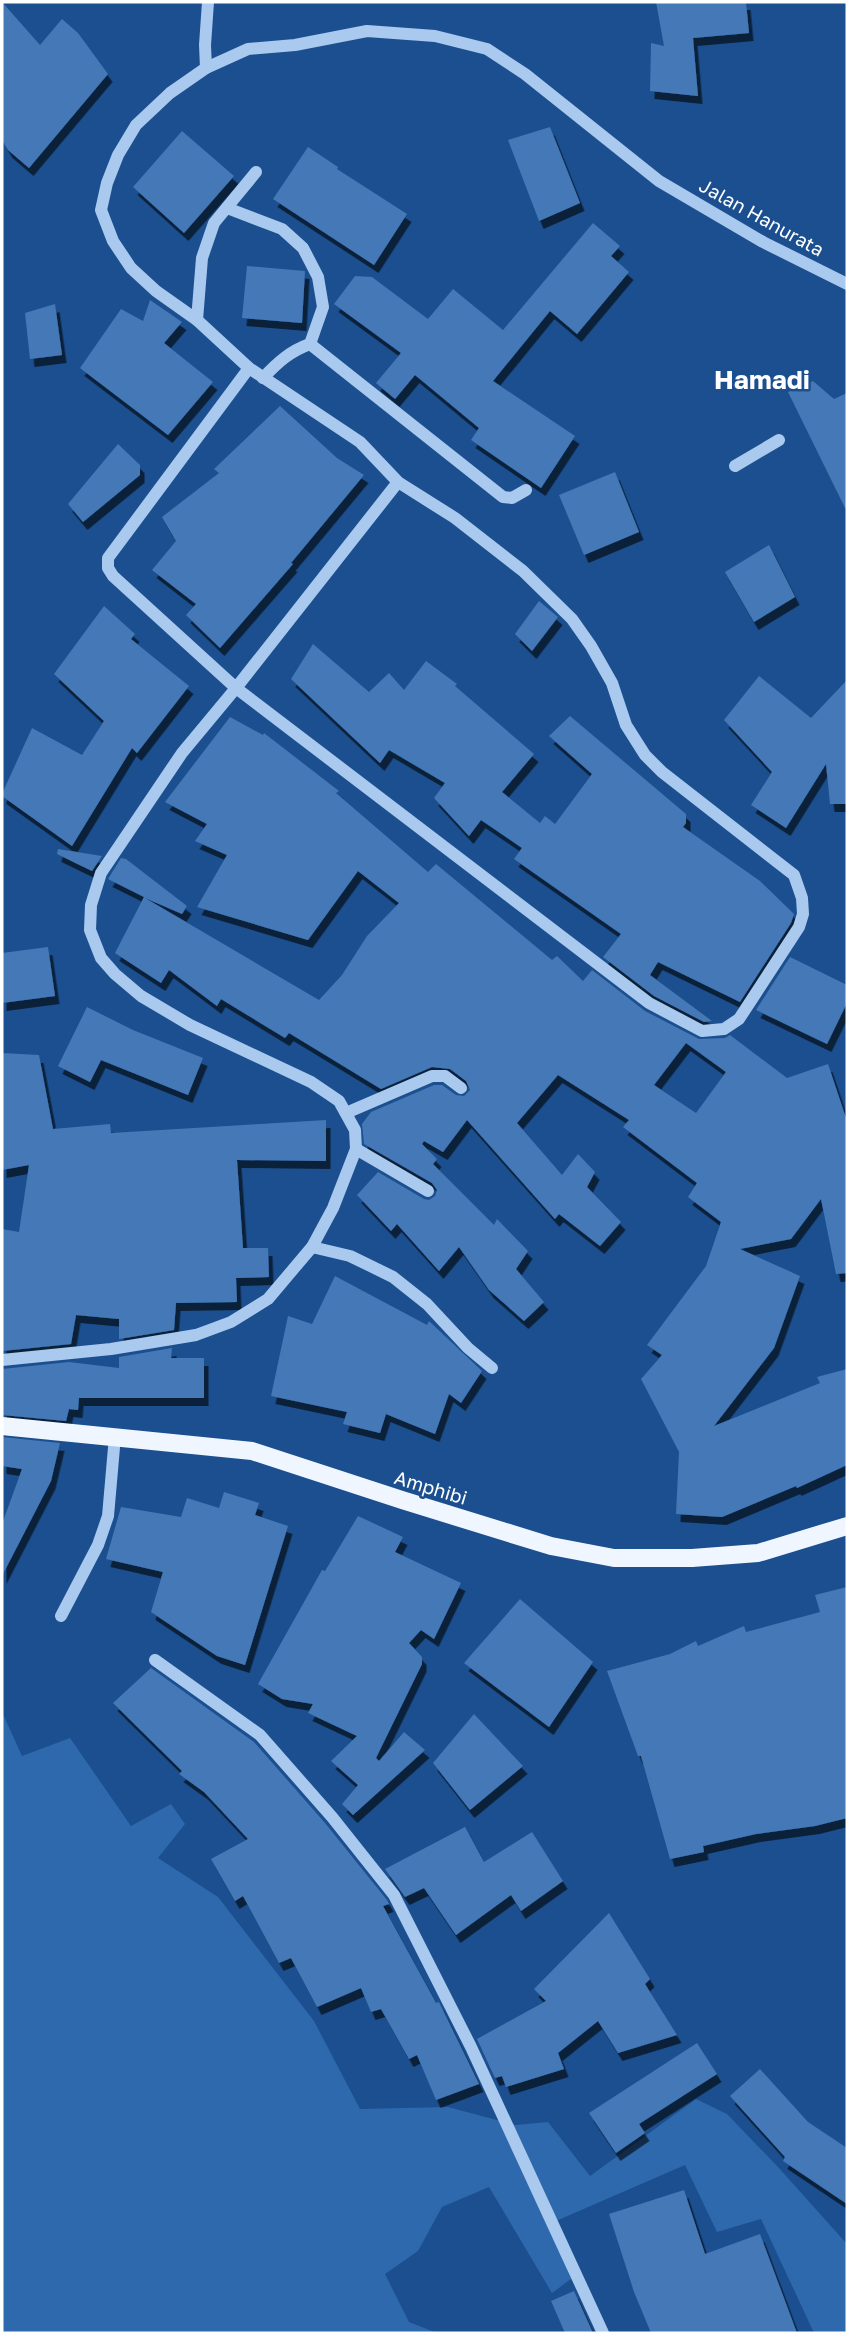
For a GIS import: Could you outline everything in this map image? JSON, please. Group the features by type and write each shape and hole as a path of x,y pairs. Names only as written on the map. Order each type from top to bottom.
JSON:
{"main road":[{"name":"Amphibi","path":"2,1426 252,1451 551,1546 614,1558 692,1559 758,1553 847,1526"}],"street":[{"path":"206,68 208,2"},
{"name":"Jalan Hanurata","path":"197,320 156,291 131,268 113,241 101,210 107,183 118,155 136,125 170,93 206,68 248,49 295,45 367,31 435,36 487,49 525,74 659,181 763,242 847,284"},
{"path":"249,368 108,558 108,568 113,576 236,688 649,1003 702,1031 724,1029 739,1019 799,927 803,914 802,898 794,875 662,772 645,755 626,724 612,683 591,646 572,619 523,571 455,518 398,482 360,442 249,368 197,320 204,250 214,223 256,172"},
{"path":"227,208 282,229 303,248 318,277 323,307 310,344"},
{"path":"263,378 279,361 298,348 310,344"},
{"path":"310,344 503,497 512,498 526,490"},
{"path":"735,466 779,440"},
{"path":"2,1360 111,1349 196,1335 231,1322 268,1299 312,1247 333,1208 356,1149 355,1130 339,1101 311,1082 190,1025 141,996 101,958 90,930 91,905 101,873 182,753 398,482"},
{"path":"346,1113 432,1076 445,1076 461,1088"},
{"path":"356,1149 428,1191"},
{"path":"312,1247 350,1256 393,1277 427,1304 468,1348 492,1368"},
{"path":"61,1616 98,1545 107,1516 115,1436"},
{"path":"155,1660 260,1735 332,1817 394,1895 471,2047 603,2333"}],"shaded area":[{"path":"2,1712 22,1756 70,1738 131,1826 171,1804 185,1824 158,1858 218,1897 314,2021 360,2109 448,2107 516,2125 548,2122 590,2176 696,2099 727,2114 847,2244 847,2333 814,2333 761,2219 717,2232 685,2165 549,2224 571,2279 552,2293 489,2187 442,2207 418,2251 385,2274 409,2322 437,2333 2,2333"}],"building":[{"path":"2,2 40,45 62,19 78,33 108,74 29,168 8,150 2,140"},
{"path":"656,2 746,2 749,33 693,38 698,96 650,91 651,43 664,46"},
{"path":"550,127 580,203 539,221 508,140"},
{"path":"182,131 234,176 184,233 133,187"},
{"path":"308,147 407,214 374,265 273,199"},
{"path":"593,223 620,246 611,256 629,272 577,334 550,311 493,381 575,436 541,488 471,440 479,428 415,375 395,399 376,383 401,353 334,304 355,276 372,277 428,319 453,289 503,330"},
{"path":"247,266 305,271 302,323 242,318"},
{"path":"150,300 182,322 164,343 213,382 168,435 80,368 121,309 143,321"},
{"path":"55,304 62,355 30,359 25,313"},
{"path":"813,381 834,399 847,393 847,512 788,392"},
{"path":"280,406 337,458 364,475 291,563 293,564 220,648 186,615 196,604 152,570 176,541 162,517 219,473 214,469"},
{"path":"118,444 140,465 140,475 83,522 68,504"},
{"path":"615,472 639,532 584,555 559,495"},
{"path":"769,545 795,597 754,622 725,572"},
{"path":"539,601 558,617 532,651 515,634"},
{"path":"104,606 135,634 131,639 189,686 137,753 132,748 72,846 2,794 32,728 82,755 104,721 54,674"},
{"path":"313,644 369,692 389,673 404,690 426,661 457,684 455,686 534,754 502,792 540,823 545,816 555,824 592,774 549,736 570,716 686,814 683,827 760,881 794,914 791,923 740,1002 658,962 650,975 712,1021 704,1022 654,996 603,957 621,934 514,859 522,848 481,820 469,836 434,798 445,783 389,750 380,763 291,679"},
{"path":"759,676 811,718 847,680 847,804 830,804 826,764 786,828 751,805 772,772 724,720"},
{"path":"230,717 263,735 264,733 339,791 336,793 428,872 436,864 552,960 557,956 583,981 592,970 645,1011 699,1039 725,1038 730,1035 787,1078 828,1064 847,1121 847,1273 836,1274 821,1199 791,1239 740,1249 800,1276 774,1348 714,1426 820,1383 817,1377 847,1369 847,1465 722,1517 676,1514 679,1452 641,1379 662,1355 647,1345 706,1266 721,1222 688,1197 697,1183 623,1127 629,1120 558,1075 517,1123 562,1175 578,1154 595,1172 587,1187 621,1222 600,1246 559,1214 555,1219 467,1120 443,1152 424,1141 422,1144 437,1159 433,1164 494,1225 497,1219 528,1251 516,1269 544,1302 524,1321 489,1290 459,1247 439,1271 397,1224 391,1231 357,1195 378,1172 424,1199 429,1200 435,1196 437,1190 432,1183 364,1144 362,1124 371,1112 434,1085 442,1085 456,1095 464,1096 470,1090 466,1081 450,1069 432,1067 381,1089 289,1033 285,1038 221,999 217,1006 169,970 161,983 115,953 144,897 108,879 121,858 126,859 187,906 182,914 145,898 319,1000 342,975 367,936 399,903 358,871 308,940 197,907 227,855 195,841 207,824 165,802","holes":["686,1043 726,1072 696,1113 654,1085"]},
{"path":"58,849 102,856 92,871 57,854"},
{"path":"48,947 55,996 2,1003 2,953"},
{"path":"790,957 847,985 847,1003 827,1044 756,1010"},
{"path":"87,1007 133,1030 203,1058 188,1095 101,1060 90,1082 58,1066"},
{"path":"2,1053 39,1055 53,1129 110,1124 111,1133 326,1120 326,1161 237,1160 243,1248 268,1248 269,1277 236,1278 237,1302 176,1303 174,1330 119,1339 119,1319 76,1315 71,1344 2,1351 2,1229 19,1232 29,1165 2,1170"},
{"path":"335,1276 427,1325 429,1321 482,1371 461,1403 449,1394 435,1434 386,1414 380,1433 343,1424 347,1412 271,1396 288,1316 312,1324"},
{"path":"172,1348 171,1358 204,1358 204,1398 79,1398 78,1410 69,1409 66,1421 2,1415 2,1369 69,1362 119,1368 119,1357"},
{"path":"2,1437 60,1443 51,1481 2,1576 2,1524 22,1469 2,1466"},
{"path":"224,1492 259,1503 255,1515 288,1526 245,1665 217,1656 151,1612 163,1572 106,1559 121,1507 181,1517 187,1498 219,1508"},
{"path":"358,1516 403,1537 395,1552 461,1583 434,1639 421,1630 409,1643 422,1657 422,1664 376,1758 379,1761 404,1732 425,1750 353,1815 342,1804 358,1785 331,1761 357,1736 308,1713 313,1704 282,1699 258,1684 322,1570 325,1571"},
{"path":"847,1587 847,1818 703,1846 704,1852 670,1859 641,1756 638,1756 607,1671 670,1654 696,1641 698,1646 744,1626 746,1632 820,1612 815,1595"},
{"path":"520,1599 593,1662 549,1727 464,1663"},
{"path":"151,1668 254,1742 325,1823 387,1900 389,1904 383,1906 436,2003 439,2002 479,2084 436,2100 417,2055 409,2059 381,2009 371,2012 361,1988 317,2007 291,1958 279,1963 243,1896 235,1901 211,1859 248,1839 204,1792 179,1774 182,1771 113,1703"},
{"path":"474,1714 523,1766 470,1810 433,1763"},
{"path":"465,1827 484,1862 532,1832 563,1881 521,1911 511,1895 456,1935 424,1888 405,1897 385,1869"},
{"path":"609,1913 650,1979 645,1984 677,2035 618,2053 598,2021 558,2053 564,2069 506,2087 502,2076 495,2078 477,2039 546,2001 534,1989"},
{"path":"697,2043 717,2074 639,2124 645,2133 616,2153 589,2113"},
{"path":"760,2069 808,2122 847,2148 847,2204 783,2161 785,2157 730,2096"},
{"path":"684,2190 705,2254 760,2234 797,2333 651,2333 634,2292 609,2214"},
{"path":"574,2291 593,2333 565,2333 551,2301"}],"district":[{"name":"Hamadi","path":"762,379"}]}
